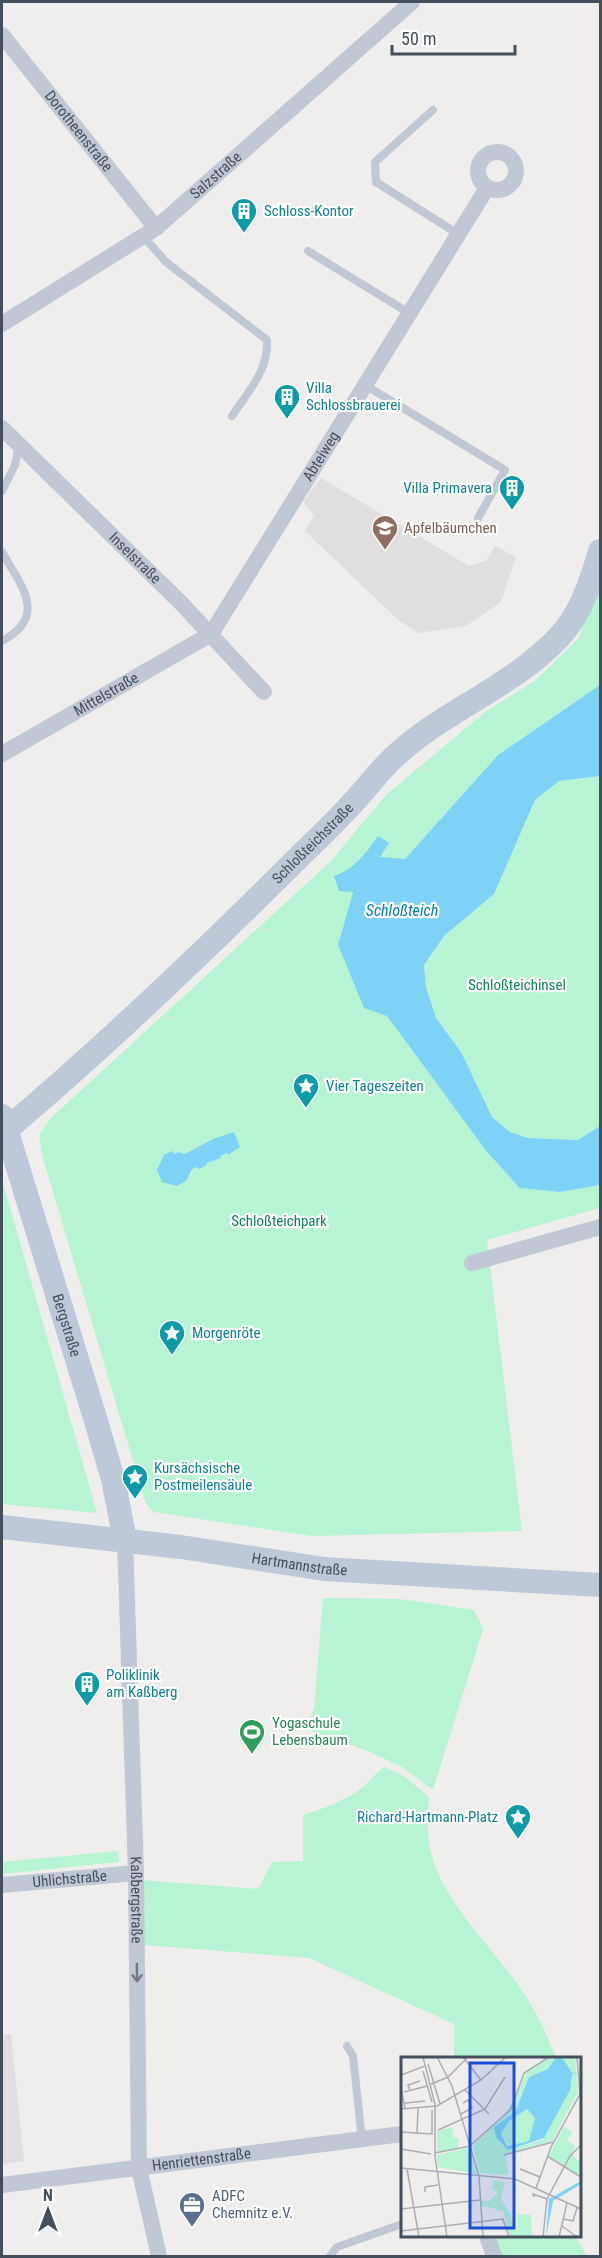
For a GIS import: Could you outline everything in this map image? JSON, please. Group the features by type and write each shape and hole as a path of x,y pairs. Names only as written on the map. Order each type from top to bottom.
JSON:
{"main road":[{"name":"Schloßteichstraße","path":"3,1125 64,1080 234,922 351,804 391,759 430,727 527,667 560,637 570,624 591,581 600,551"},
{"name":"Bergstraße","path":"3,1125 99,1431 121,1512 125,1540"},
{"name":"Hartmannstraße","path":"2,1527 125,1540 324,1569 600,1585"}],"street":[{"name":"Salzstraße","path":"2,324 150,232 412,2"},
{"name":"Dorotheenstraße","path":"2,35 150,232"},
{"name":"Abteiweg","path":"211,634 487,188"},
{"name":"Inselstraße","path":"2,428 211,634 264,692"},
{"name":"Mittelstraße","path":"2,754 211,634"},
{"path":"472,1263 600,1227"},
{"name":"Kaßbergstraße","path":"125,1540 136,1873 139,2168 159,2256"},
{"name":"Uhlichstraße","path":"2,1885 136,1873"},
{"name":"Henriettenstraße","path":"2,2185 401,2134"},
{"path":"488,2237 494,2256"}],"lane":[{"path":"433,110 375,162 376,182 458,234"},
{"path":"150,232 166,262 267,340 268,355 262,370 232,416"},
{"path":"308,251 410,313"},
{"path":"365,385 505,470 478,518"},
{"path":"2,491 15,465 19,445"},
{"path":"2,552 26,594 28,610 24,625 18,633 2,641"},
{"path":"347,2046 353,2056 362,2140"},
{"path":"330,2256 337,2247 401,2224"}],"shaded area":[{"name":"Apfelbäumchen","path":"321,478 469,566 487,560 495,546 516,557 501,602 466,626 418,633 397,619 305,531 314,515 303,502"},
{"path":"11,2034 24,2161 2,2164 2,2035"}],"green space":[{"name":"Schloßteichpark","path":"600,568 600,685 498,755 405,859 379,858 378,836 359,860 334,876 353,891 338,945 364,1007 387,1016 487,1152 520,1188 560,1192 600,1185 600,1208 487,1240 522,1531 312,1536 154,1512 146,1504 42,1155 39,1135 51,1118 331,861 386,795 485,712 536,680 579,638"},
{"name":"Schloßteichinsel","path":"600,776 600,1126 578,1140 528,1138 510,1132 491,1117 461,1052 436,1018 426,987 424,965 444,936 494,894 535,800 559,781"},
{"path":"2,1179 97,1513 2,1504"},
{"path":"323,1598 400,1599 474,1610 483,1629 433,1790 402,1767 368,1751 306,1729 314,1708"},
{"path":"384,1767 404,1776 429,1797 429,1842 438,1874 459,1909 526,1997 541,2023 556,2057 454,2057 454,2024 309,1958 144,1945 141,1880 258,1889 272,1862 303,1861 303,1815 349,1796 363,1787"},
{"path":"118,1851 119,1862 2,1874 2,1862"},
{"path":"494,2237 576,2237 587,2256 501,2256"}],"water":[{"name":"Schloßteich","path":"600,685 600,776 559,781 535,800 494,894 444,936 424,965 426,987 436,1018 461,1052 492,1117 510,1132 528,1138 578,1140 600,1126 600,1185 560,1192 520,1188 487,1152 387,1016 364,1008 338,945 353,892 339,891 334,876 354,865 378,836 389,843 380,857 405,859 498,755"},
{"path":"234,1132 240,1147 228,1155 227,1153 220,1156 221,1158 206,1163 207,1165 199,1169 197,1167 192,1169 186,1181 177,1186 162,1182 157,1170 164,1155 172,1151 174,1154 178,1152 185,1154 213,1139"}],"place":[{"name":"Schloss-Kontor","path":"244,234"},
{"name":"Villa Schlossbrauerei","path":"287,420"},
{"name":"Villa Primavera","path":"512,511"},
{"name":"Apfelbäumchen","path":"385,551"},
{"name":"Vier Tageszeiten","path":"306,1109"},
{"name":"Morgenröte","path":"172,1356"},
{"name":"Kursächsische Postmeilensäule","path":"135,1500"},
{"name":"Poliklinik am Kaßberg","path":"87,1707"},
{"name":"Yogaschule Lebensbaum","path":"252,1755"},
{"name":"Richard-Hartmann-Platz","path":"518,1840"},
{"name":"ADFC Chemnitz e.V.","path":"192,2228"}]}
